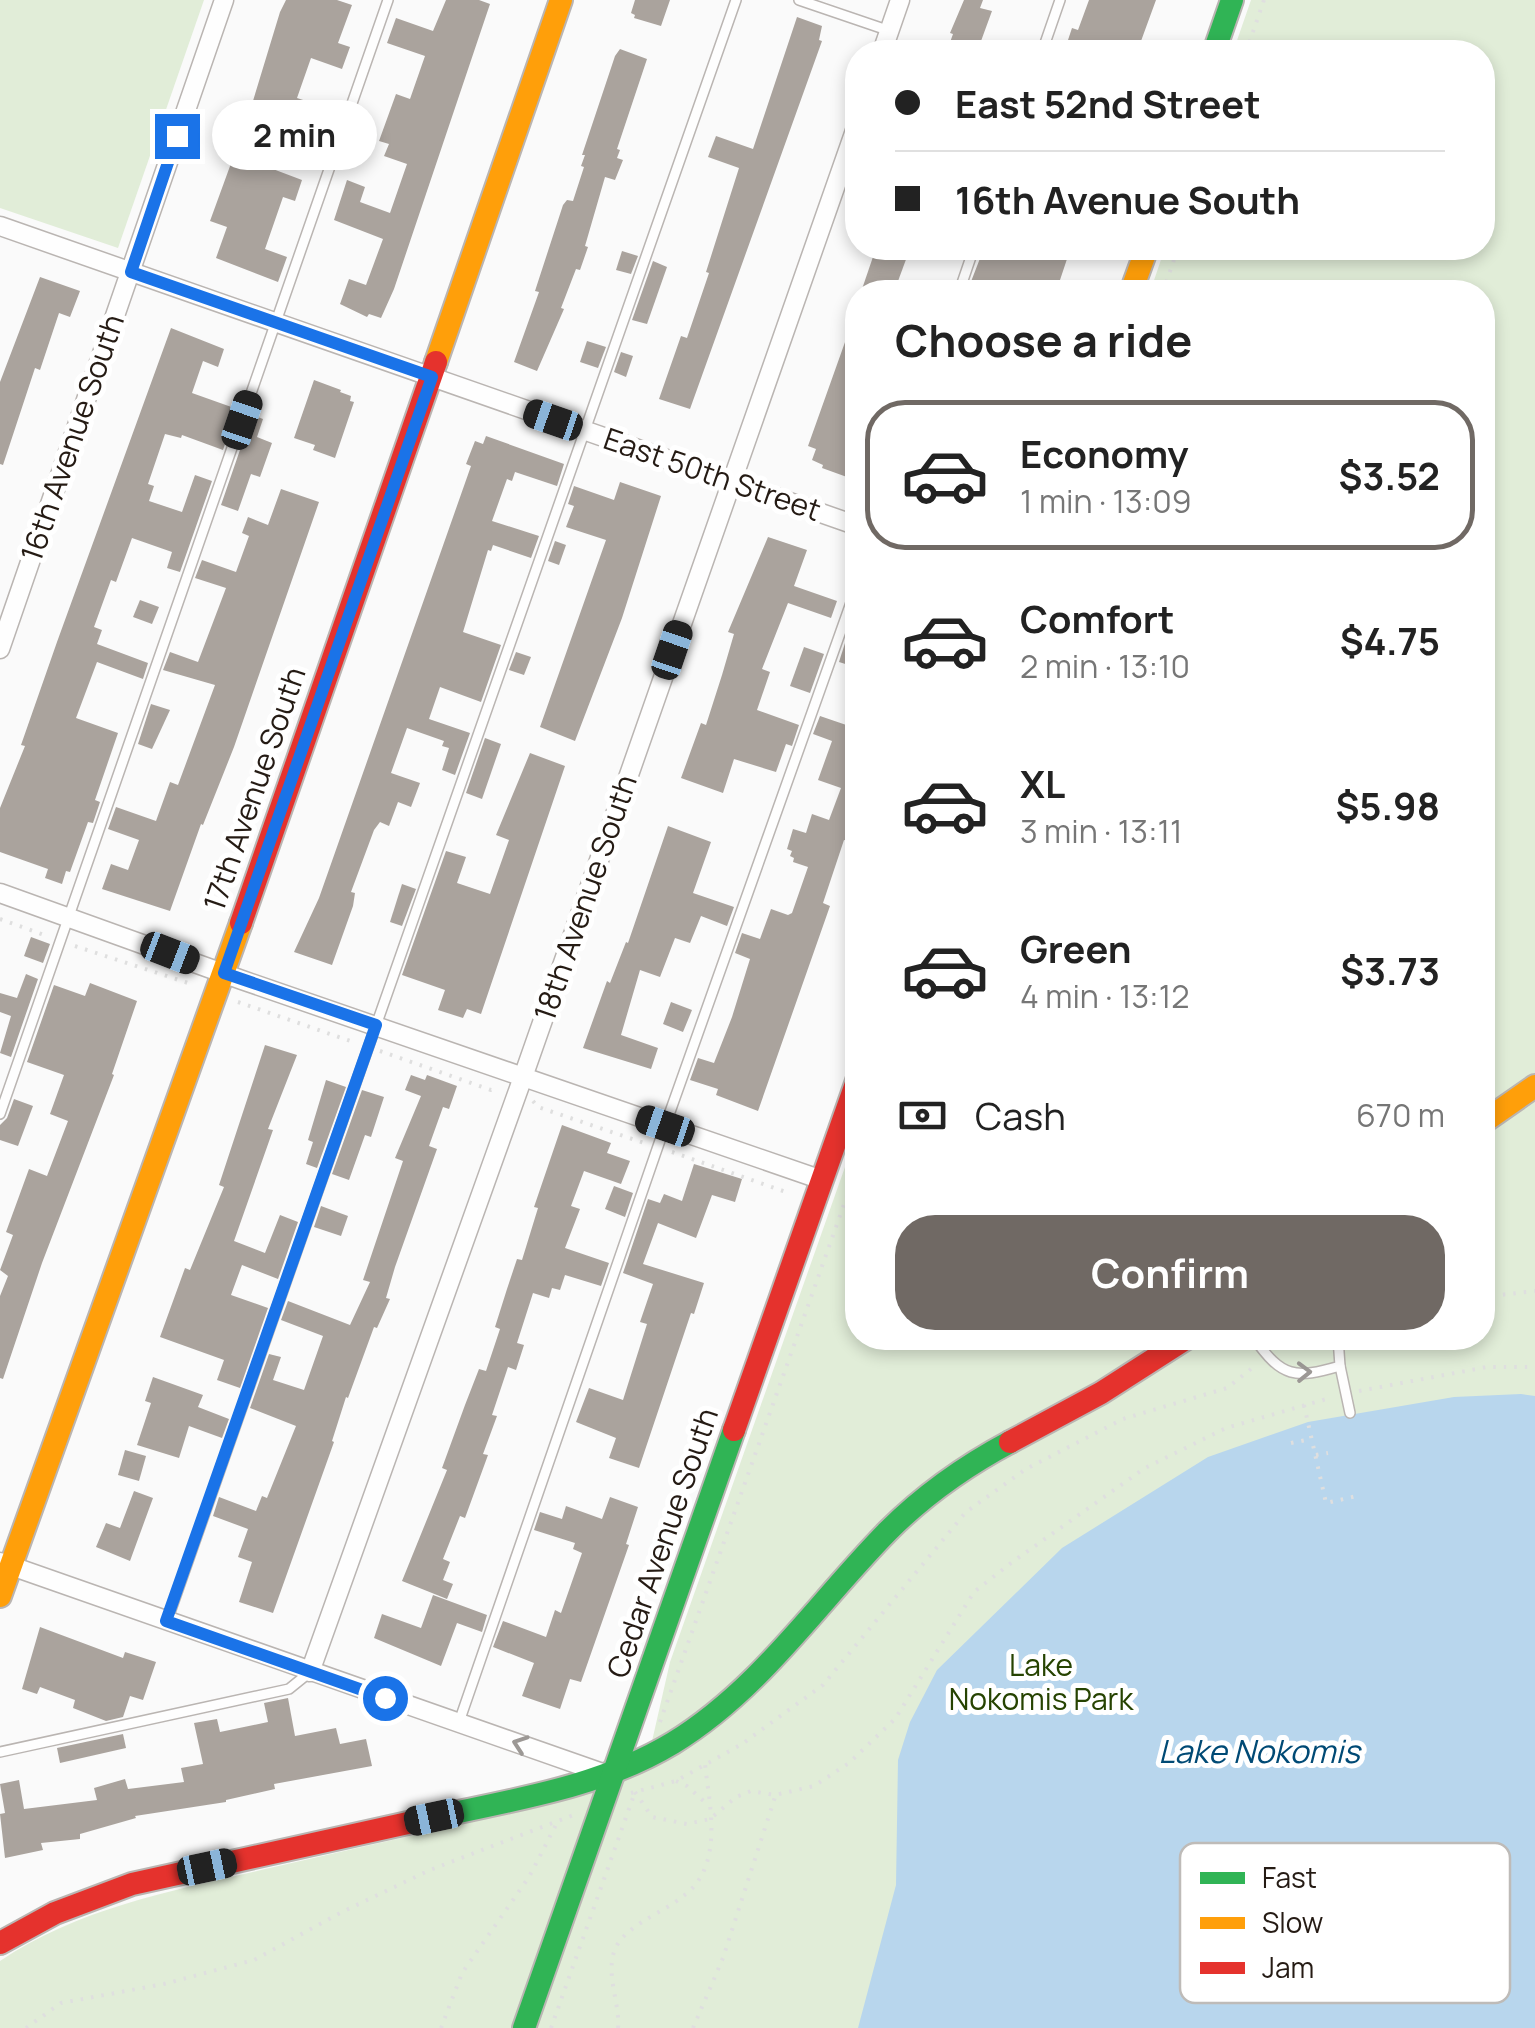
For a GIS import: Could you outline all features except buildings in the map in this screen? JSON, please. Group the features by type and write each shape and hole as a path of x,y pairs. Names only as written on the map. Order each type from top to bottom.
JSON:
{"street":[{"name":"16th Avenue South","path":"0,649 224,0"},
{"name":"17th Avenue South","path":"0,1596 5,1564 224,973 561,0"},
{"path":"887,40 900,0"},
{"path":"1218,40 1232,0"},
{"name":"18th Avenue South","path":"310,1672 845,159"},
{"name":"East 50th Street","path":"0,226 845,521"},
{"path":"0,892 822,1180"},
{"path":"1495,1115 1535,1086"},
{"name":"Cedar Avenue South","path":"524,2028 845,1115"},
{"path":"0,1943 56,1912 132,1884 613,1776 645,1762 698,1728 760,1673 874,1544 938,1486 982,1457 1122,1382 1169,1350"},
{"path":"5,1564 613,1776"}],"lane":[{"path":"0,1114 388,0"},
{"path":"166,1621 736,0"},
{"path":"799,0 890,31"},
{"path":"1046,40 1060,0"},
{"path":"459,1723 845,620"},
{"path":"1265,1350 1284,1372 1300,1376 1340,1366"},
{"path":"1339,1350 1350,1413"},
{"path":"0,1752 289,1688 310,1672"}],"path":[{"path":"1250,40 1264,0"},
{"path":"0,919 191,986 197,984"},
{"path":"658,1726 845,1201"},
{"path":"1495,1296 1535,1292"},
{"path":"709,1806 676,1781 742,1744 823,1685 966,1512 1026,1469 1122,1419 1226,1388 1276,1350"},
{"path":"635,1792 645,1810 664,1822 687,1824 710,1819 736,1797 751,1792 775,1795 814,1786 848,1763 895,1719 974,1592 1144,1468 1226,1428 1346,1394 1487,1367 1535,1367"},
{"path":"1304,1405 1326,1504 1356,1496"},
{"path":"1291,1443 1312,1439"},
{"path":"1316,1456 1328,1453"},
{"path":"551,2028 645,1762"},
{"path":"618,2028 620,2010 611,1966 615,1948 630,1929 695,1886 706,1865 712,1838 705,1764"},
{"path":"693,2028 723,1958 775,1795"},
{"path":"26,2028 61,2002 164,1984 254,1960 430,1870 558,1821 528,1876 462,1973 441,2028"}],"green space":[{"path":"0,0 204,0 118,248 0,208"},
{"name":"Lake Nokomis Park","path":"1251,0 1535,0 1535,2028 0,2028 0,1961 64,1926 168,1892 507,1812 645,1772 670,1662 845,1167 845,1350 1495,1350 1495,280 1154,280 1161,260 1495,260 1495,40 1237,40"}],"water":[{"name":"Lake Nokomis","path":"1535,1396 1535,2028 858,2028 896,1885 898,1760 910,1722 937,1670 1062,1548 1208,1457 1308,1422 1454,1397"}],"traffic: fast":[{"path":"1218,40 1232,0"},
{"path":"524,2028 734,1430"},
{"path":"435,1817 587,1781 673,1743 705,1721 761,1671 902,1518 946,1482 1010,1442"}],"traffic: slow":[{"path":"436,362 561,0"},
{"path":"1135,280 1143,260"},
{"path":"0,1596 241,923"},
{"path":"1495,1114 1535,1086"}],"traffic: jam":[{"path":"241,923 436,362"},
{"path":"734,1430 845,1115"},
{"path":"1010,1442 1101,1393 1168,1350"},
{"path":"0,1943 55,1913 132,1884 435,1817"}],"route":[{"path":"177,136 131,272 432,377 224,973 376,1025 166,1621 385,1698"}]}
